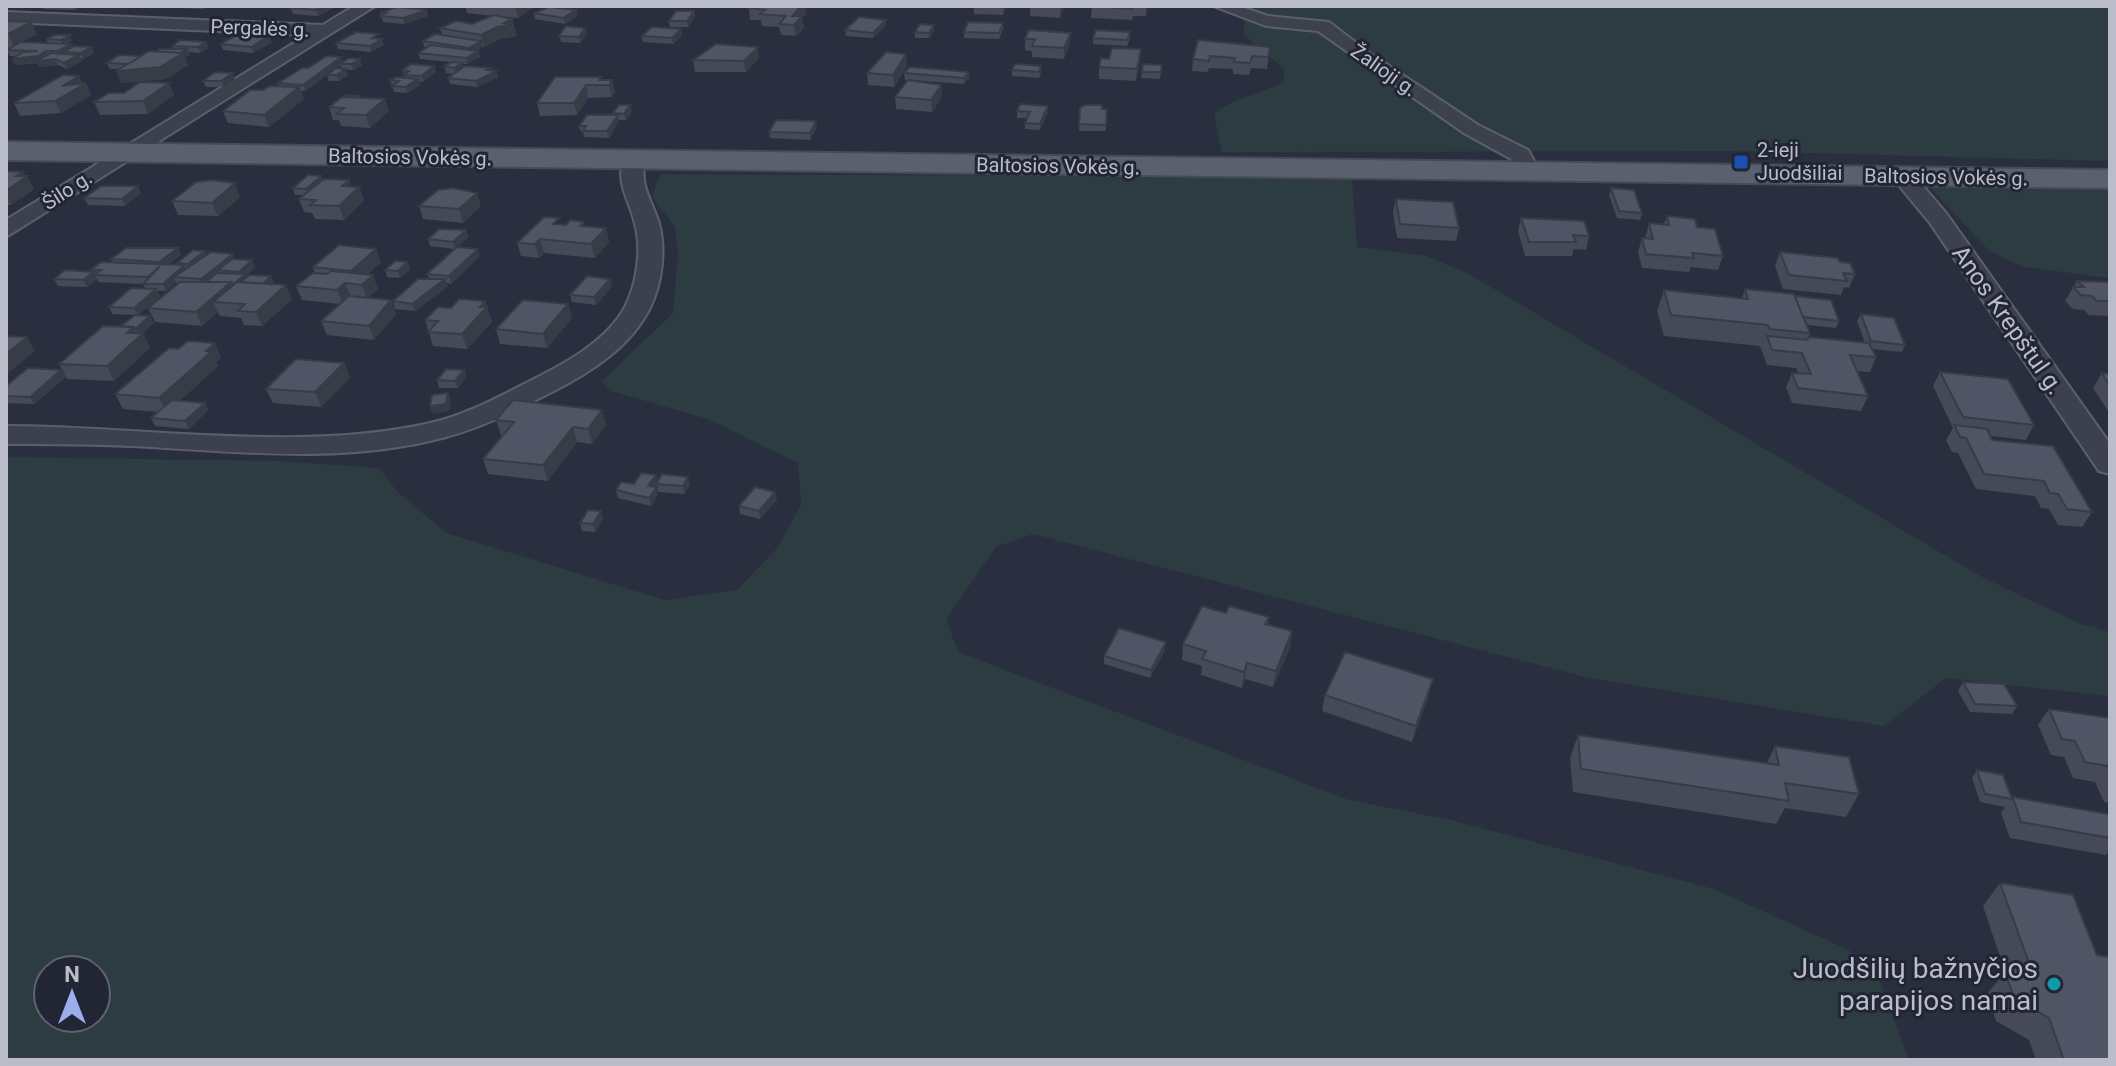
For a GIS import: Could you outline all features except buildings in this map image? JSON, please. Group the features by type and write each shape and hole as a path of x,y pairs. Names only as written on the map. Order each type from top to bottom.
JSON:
{"main road":[{"name":"Baltosios Vokės g.","path":"6,151 2110,179"}],"street":[{"name":"Šilo g.","path":"6,230 366,6"},
{"path":"1222,6 1266,21 1323,26"},
{"name":"Žalioji g.","path":"1298,6 1376,66 1471,129 1520,155 1529,172"},
{"name":"Pergalės g.","path":"6,17 323,30"},
{"path":"6,435 102,435 314,445 383,441 437,431 484,414 574,369 621,331 638,306 650,261 648,225 630,180 634,160"},
{"name":"Anos Krepštul g.","path":"1903,177 1938,218 2110,465"}],"shaded area":[{"path":"1245,6 2110,6 2110,161 1732,151 1222,152 1214,115 1229,104 1284,81 1284,69 1244,35"},
{"path":"660,174 1352,177 1357,247 1427,256 1469,274 1982,577 2081,624 2110,632 2110,696 1946,678 1884,726 1589,678 1033,534 996,547 946,619 958,652 1349,800 1451,820 1714,889 1849,950 1880,981 1909,1060 6,1060 6,457 280,461 379,468 397,491 446,533 665,600 737,590 778,547 801,505 798,463 708,419 611,391 602,381 673,313 678,254 675,227 652,197"},
{"path":"1926,183 2110,186 2110,278 2024,267 1989,251"}],"place":[{"name":"2-ieji Juodšiliai","path":"1741,162"},
{"name":"Juodšilių bažnyčios parapijos namai","path":"2054,984"}]}
